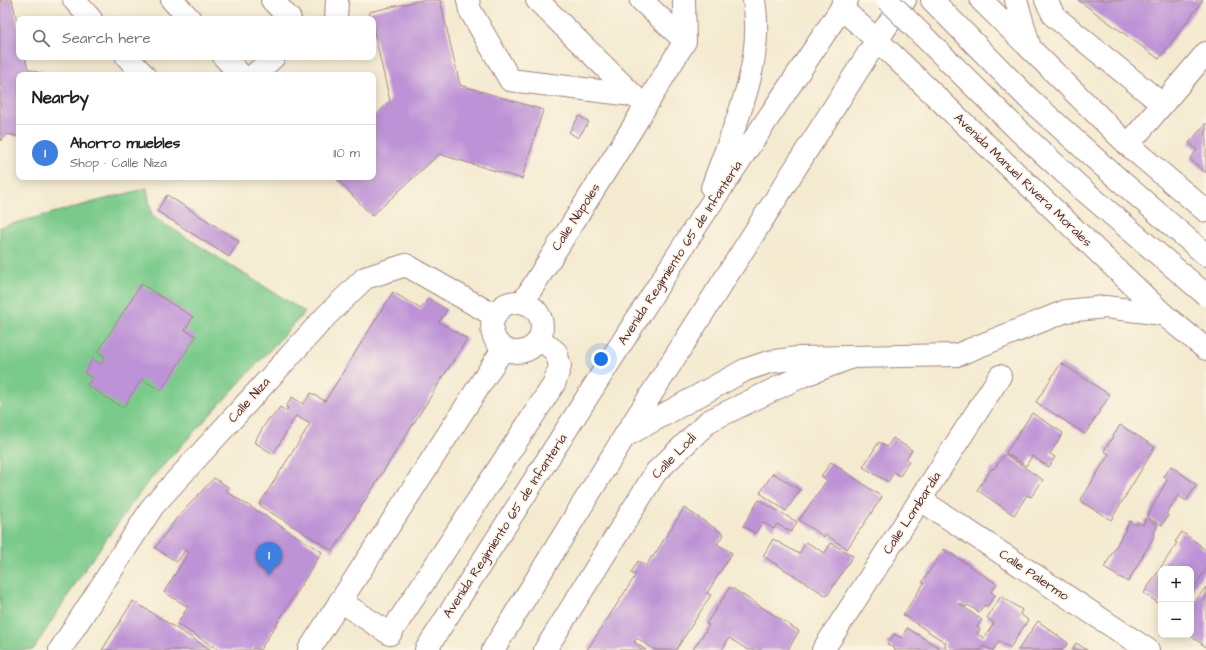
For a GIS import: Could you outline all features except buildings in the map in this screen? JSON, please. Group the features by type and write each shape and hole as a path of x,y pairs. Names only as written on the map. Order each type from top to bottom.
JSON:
{"main road":[{"path":"74,0 88,16"},
{"path":"172,0 187,16"},
{"path":"272,0 287,16"},
{"path":"336,16 337,0"},
{"path":"468,0 470,10 510,80 639,101"},
{"path":"537,0 639,101"},
{"path":"641,0 686,41"},
{"path":"684,0 686,41"},
{"path":"700,220 747,91 756,48 756,12 754,0"},
{"path":"887,0 1019,131 1082,188 1206,295"},
{"path":"494,650 624,437 877,40 905,0"},
{"path":"932,0 1028,98 1206,255"},
{"path":"981,0 1128,145 1206,211"},
{"path":"1016,0 1030,48"},
{"path":"1046,0 1054,16 1162,104"},
{"name":"Avenida Regimiento 65 de Infantería","path":"426,650 840,3"},
{"name":"Avenida Manuel Rivera Morales","path":"840,3 1163,314 1206,349"},
{"name":"Calle Nápoles","path":"522,302 630,132 639,101 686,41"},
{"path":"1128,145 1206,53"},
{"path":"130,60 141,72"},
{"path":"227,60 238,72"},
{"path":"257,72 271,60"},
{"name":"Calle Niza","path":"60,650 153,506 326,316 365,278 406,265 495,316"},
{"path":"511,302 522,302 535,308 540,315 542,331 540,339 528,350 511,352 504,349 497,343 493,336 492,327 495,316 503,306 511,302"},
{"path":"624,437 745,370 769,362 797,358 957,355 1066,311 1105,307 1163,314"},
{"path":"340,601 390,634 554,384 560,366 556,352 540,339"},
{"path":"310,650 340,601 504,349"},
{"name":"Calle Lodi","path":"545,650 656,472 709,421 802,376 855,356"},
{"name":"Calle Lombardía","path":"823,650 1000,376"},
{"name":"Calle Palermo","path":"921,500 1148,650"}],"green space":[{"path":"147,188 152,216 305,312 147,483 87,566 33,650 0,650 0,227"}],"place":[{"name":"Ahorro muebles","path":"269,575"}]}
